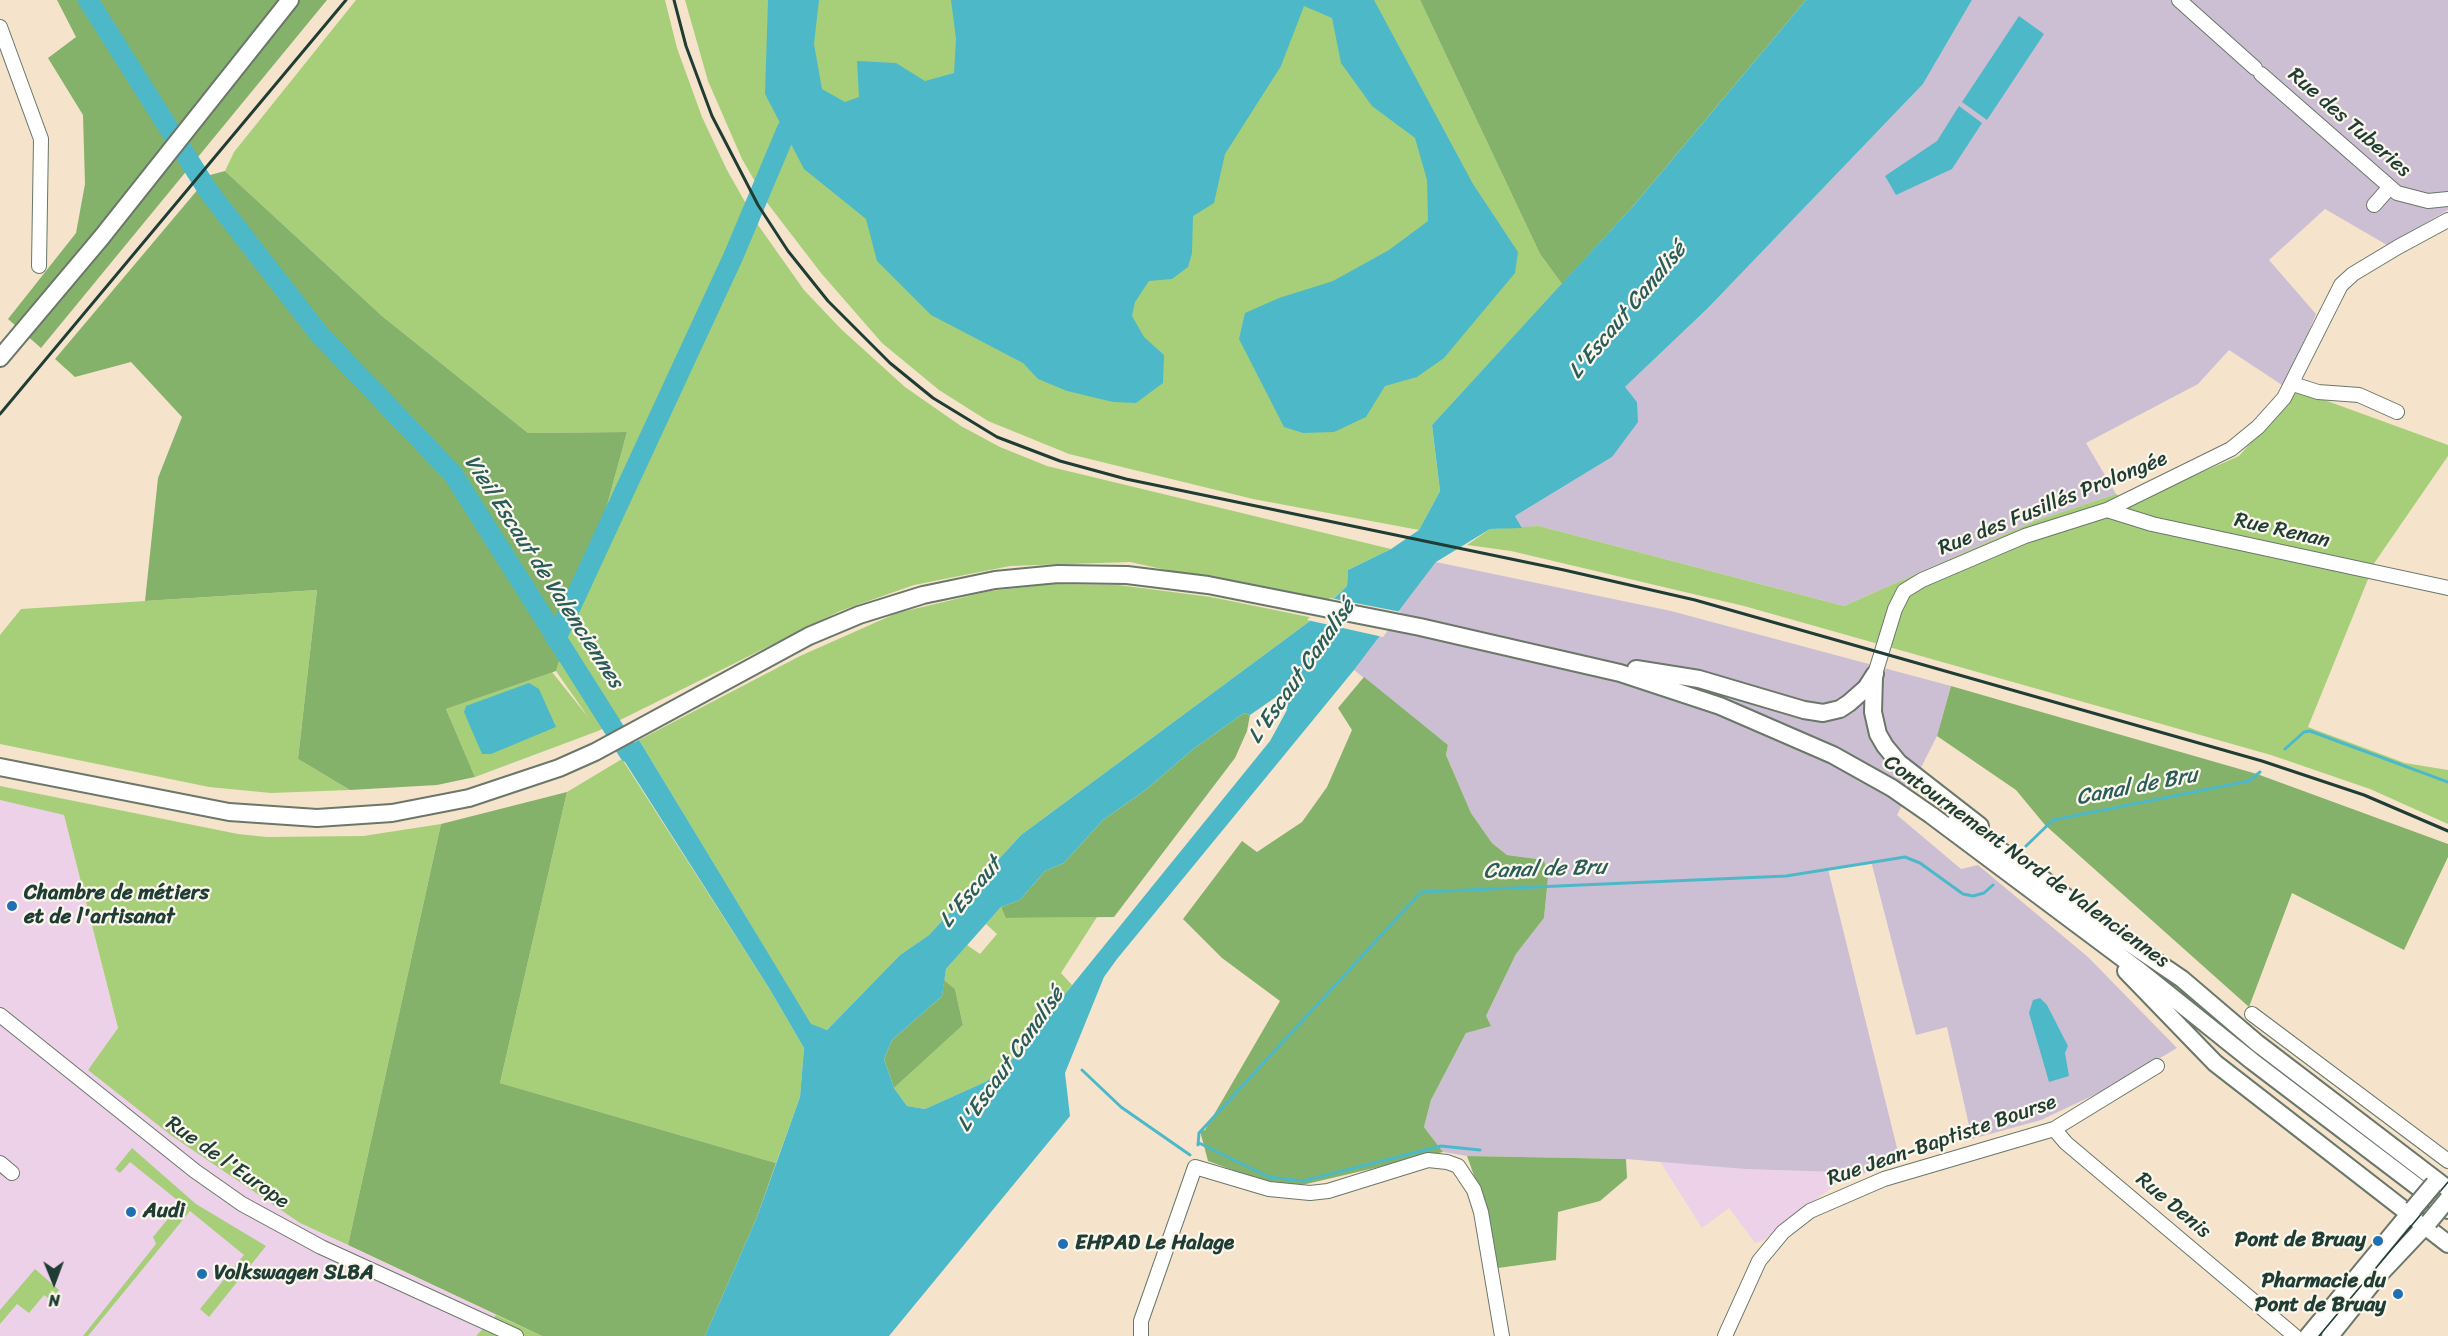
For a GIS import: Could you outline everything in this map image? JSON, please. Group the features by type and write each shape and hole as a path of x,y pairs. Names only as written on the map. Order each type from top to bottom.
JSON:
{"main road":[{"path":"0,358 153,172 290,0"},
{"name":"Contournement Nord de Valenciennes","path":"0,767 217,811 272,816 341,818 392,813 457,801 546,773 594,752 809,636 873,610 948,588 1035,575 1112,574 1189,582 1420,627 1570,661 1656,684 1732,711 1833,755 1892,788 2102,943 2448,1210"},
{"path":"1570,661 1688,676 1804,710 1823,712 1834,711 1849,703 1866,688 1875,674"},
{"path":"1875,674 1872,697 1874,720 1878,734 1889,752 2101,924 2147,964 2206,1024"},
{"path":"1892,788 1936,809 2043,879"},
{"path":"2101,924 2191,986 2257,1043 2442,1180 2411,1212 2308,1336"},
{"path":"2102,943 2205,1054 2411,1212 2448,1244"},
{"path":"2331,1336 2372,1284 2448,1199"}],"street":[{"name":"Rue des Tuberies","path":"2179,0 2390,188 2410,198 2433,201 2448,199"},
{"path":"0,27 41,139 39,266"},
{"path":"2374,204 2390,188"},
{"name":"Rue des Fusillés Prolongée","path":"1875,674 1895,609 1904,591 1922,580 2025,536 2108,510 2231,449 2264,421 2293,384 2341,285 2353,274 2448,220"},
{"path":"2293,384 2313,391 2359,395 2397,412"},
{"name":"Rue Renan","path":"2108,510 2152,524 2448,588"},
{"path":"2252,1014 2448,1161"},
{"name":"Rue de l'Europe","path":"2,1016 195,1171 251,1209 321,1247 516,1336"},
{"name":"Rue Jean-Baptiste Bourse","path":"1725,1336 1759,1261 1777,1238 1810,1211 1884,1179 2054,1129 2157,1066"},
{"name":"Rue Denis","path":"2054,1129 2066,1143 2295,1336"},
{"path":"1138,1335 1160,1263 1195,1167 1264,1187 1310,1193 1334,1189 1422,1161 1452,1163 1471,1183 1479,1205 1502,1336"},
{"path":"0,1163 12,1173"}],"shaded area":[{"path":"1972,0 2448,0 2448,210 2387,245 2325,209 2269,260 2316,314 2285,387 2229,350 2198,384 2086,443 2116,494 2035,521 1844,606 1539,526 1522,528 1515,516 1612,457 1637,402 1624,388 1708,308 1923,84"},
{"path":"1436,562 1671,611 1951,686 1937,736 1897,815 1961,869 1978,865 2088,957 2177,1048 2113,1086 2041,1120 1972,1139 1947,1027 1916,1035 1871,861 1828,869 1900,1160 1840,1182 1837,1172 1745,1169 1626,1159 1467,1156 1443,1152 1424,1127 1431,1100 1466,1033 1486,1016 1516,954 1544,918 1548,878 1543,860 1507,855 1492,843 1471,813 1446,755 1448,745 1354,670"},
{"path":"0,800 64,814 118,1029 88,1070 300,1223 496,1315 476,1336 0,1336"},
{"path":"1659,1160 1745,1169 1837,1172 1840,1182 1764,1240 1755,1243 1729,1208 1702,1228"}],"green space":[{"path":"57,0 327,0 41,348 8,319 76,233 85,184 83,115 48,58 76,37"},
{"path":"356,0 665,0 677,48 702,117 727,170 758,225 804,290 841,329 905,387 961,426 1000,447 1047,466 1391,549 1348,570 1347,586 1327,605 1130,562 1010,566 914,585 840,611 598,731 475,777 446,709 552,672 588,717 556,671 600,531 627,432 528,433 382,316 225,171 234,152"},
{"path":"685,0 1420,0 1540,254 1562,284 1432,425 1440,491 1419,530 1253,499 1069,454 988,421 939,390 882,343 821,273 768,204 742,159 708,81"},
{"path":"1420,0 1806,0 1634,205 1562,284 1540,254"},
{"path":"225,171 382,316 528,433 627,432 600,531 556,671 446,709 475,777 437,785 350,790 298,759 317,590 145,601 158,478 182,417 131,362 75,377 55,359 210,175"},
{"path":"2297,390 2448,445 2448,456 2375,562 2308,727 2405,763 2448,770 2448,824 2370,789 2271,755 1744,606 1511,551 1467,545 1490,529 1539,526 1844,606 2035,521 2116,494 2132,503 2239,456"},
{"path":"1053,584 1118,585 1211,597 1314,618 1021,835 929,935 900,955 827,1030 811,1025 639,740 800,656 897,613 990,591"},
{"path":"317,590 298,759 350,790 271,793 209,787 0,744 0,635 21,609"},
{"path":"1364,677 1448,745 1446,755 1471,813 1492,843 1507,855 1544,860 1548,878 1544,918 1516,954 1486,1016 1491,1026 1466,1033 1431,1100 1424,1127 1443,1152 1302,1185 1265,1182 1208,1161 1200,1131 1205,1130 1280,1001 1222,958 1183,919 1242,841 1257,852 1302,822 1327,787 1352,730 1338,708"},
{"path":"1951,686 2257,774 2448,844 2448,857 2404,950 2292,893 2249,1007 2045,825 2016,790 1937,736"},
{"path":"1244,713 1250,715 1247,731 1235,758 1114,917 1006,918 1001,907 1020,900 1045,871 1064,863 1103,820 1147,789 1192,750"},
{"path":"622,759 769,988 804,1048 800,1097 776,1163 500,1083 567,792"},
{"path":"0,786 238,834 267,837 363,836 441,824 348,1245 300,1223 172,1136 88,1070 118,1028 64,815 0,800"},
{"path":"567,792 500,1083 776,1163 757,1217 705,1336 542,1336 348,1245 441,824"},
{"path":"1001,907 1007,918 1097,917 1061,973 1072,985 1005,1068 985,1082 925,1109 907,1106 894,1088 963,1025 955,989 944,980 946,969 967,945 980,954 997,934 986,924"},
{"path":"944,980 955,989 963,1025 894,1088 884,1059 892,1040 942,996"},
{"path":"132,1148 196,1204 266,1246 209,1317 200,1309 244,1255 190,1211 88,1336 83,1336 156,1244 153,1237 181,1203 130,1162 120,1173 115,1169"},
{"path":"1467,1156 1626,1159 1627,1178 1600,1201 1558,1212 1556,1260 1498,1268 1488,1215"},
{"path":"35,1269 59,1290 51,1300 44,1295 29,1313 17,1304 0,1324 0,1310"},
{"path":"496,1315 542,1336 476,1336"}],"water":[{"path":"768,0 819,0 814,44 822,89 845,102 859,97 857,61 896,63 925,81 954,73 956,39 951,0 1374,0 1473,184 1518,252 1515,273 1444,358 1417,377 1385,386 1366,417 1334,432 1303,433 1284,427 1239,339 1245,313 1279,298 1333,281 1389,250 1428,221 1427,180 1415,138 1372,106 1341,63 1332,18 1304,6 1281,66 1225,154 1214,203 1193,216 1192,253 1188,267 1172,279 1149,281 1135,302 1132,316 1144,337 1164,355 1163,383 1136,403 1113,402 1067,391 1038,379 1023,363 931,315 877,261 866,219 804,169 765,94"},
{"path":"1806,0 1972,0 1923,84 1708,308 1625,387 1637,402 1638,422 1612,457 1515,516 1522,528 1490,529 1436,562 1354,670 1104,977 1065,1073 1070,1116 889,1336 705,1336 757,1217 800,1097 804,1048 769,988 618,751 639,740 811,1024 827,1030 900,955 929,935 1021,835 1314,618 1347,586 1348,570 1391,549 1419,530 1440,491 1432,425 1634,205","holes":["1276,697 1283,698 1287,710 1270,741 1005,1068 985,1082 925,1109 907,1106 894,1088 884,1059 892,1040 942,996 946,969 1001,907 1020,900 1045,871 1064,863 1103,820 1147,789 1192,750 1244,713 1250,715"]},
{"path":"2019,16 2044,34 1987,120 1962,102"},
{"path":"1959,106 1982,123 1952,169 1896,195 1885,176 1937,141"},
{"path":"529,683 539,689 556,727 491,754 482,754 464,712 466,706"},
{"path":"2040,998 2047,1005 2068,1046 2065,1053 2069,1076 2049,1082 2029,1013 2033,1000"}],"pier":[{"path":"1330,598 1401,612 1383,637 1307,620"}],"waterway":[{"name":"Vieil Escaut de Valenciennes","path":"88,0 209,192 320,335 453,474 629,753"},
{"path":"556,639 733,257 787,129"},
{"name":"Canal de Bru","path":"2285,749 2304,732 2310,731 2448,782"},
{"name":"Canal de Bru","path":"2026,846 2053,820 2249,781 2260,772"},
{"name":"Canal de Bru","path":"1198,1145 1199,1133 1421,892 1786,876 1905,857 1920,863 1963,894 1973,896 1984,893 1993,885"},
{"path":"1082,1070 1121,1107 1190,1155"},
{"name":"Canal de Bru","path":"1199,1143 1269,1177 1303,1181 1441,1146 1480,1150"}],"tram line":[{"path":"2319,1336 2448,1182"}],"railway":[{"path":"0,414 346,0"},
{"path":"674,0 686,46 712,116 758,205 788,251 828,301 890,363 933,398 997,437 1060,461 1126,479 1564,570 1695,600 2262,761 2364,795 2448,831"}],"place":[{"name":"Chambre de métiers et de l'artisanat","path":"12,906"},
{"name":"Audi","path":"131,1212"},
{"name":"Pont de Bruay","path":"2378,1241"},
{"name":"EHPAD Le Halage","path":"1063,1244"},
{"name":"Volkswagen SLBA","path":"202,1274"},
{"name":"Pharmacie du Pont de Bruay","path":"2398,1294"}],"water label":[{"name":"L'Escaut Canalisé","path":"1628,311"},
{"name":"L'Escaut Canalisé","path":"1302,672"},
{"name":"L'Escaut","path":"971,893"},
{"name":"L'Escaut Canalisé","path":"1011,1060"}]}
